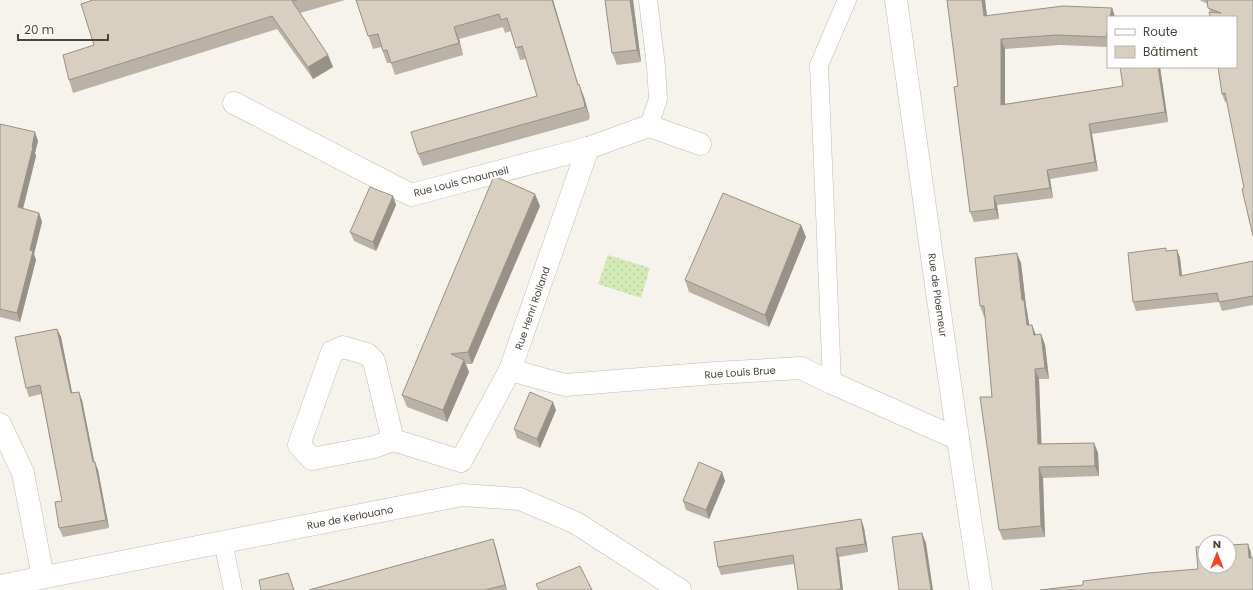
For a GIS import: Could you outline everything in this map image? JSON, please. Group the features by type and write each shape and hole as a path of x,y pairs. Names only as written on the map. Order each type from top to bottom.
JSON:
{"street":[{"name":"Rue de Ploemeur","path":"896,0 958,439 981,590"},
{"name":"Rue Louis Chaumeil","path":"234,103 411,195 588,148 649,126"},
{"path":"649,126 700,144"},
{"name":"Rue Henri Rolland","path":"461,461 510,370 588,148"},
{"path":"393,440 374,361 367,354 343,347 332,352 299,445 312,459 374,447 393,440 461,461 462,494"},
{"name":"Rue Louis Brue","path":"510,370 565,385 801,368 958,439"},
{"path":"0,424 23,473 43,577"},
{"name":"Rue de Kerlouano","path":"0,586 462,494 520,498 576,524 680,590"}],"lane":[{"path":"648,0 656,66 658,99 649,126"},
{"path":"832,383 819,65 847,0"},
{"path":"223,542 233,590"}],"green space":[{"path":"608,255 650,268 641,298 598,284"}],"building":[{"path":"93,0 297,0 292,1 328,55 308,67 272,16 69,80 63,55 94,45 81,4"},
{"path":"356,0 552,0 585,107 418,154 411,132 537,96 522,46 516,48 507,18 501,20 499,14 454,27 459,43 391,63 387,50 383,51 378,34 368,36"},
{"path":"605,0 630,0 637,50 612,53"},
{"path":"947,0 982,0 984,16 1063,6 1112,8 1110,16 1107,16 1106,37 1057,35 1001,39 1001,105 1123,86 1120,68 1158,68 1165,112 1089,124 1095,162 1047,170 1050,188 994,196 995,209 970,212 954,87 958,86"},
{"path":"1207,0 1253,0 1253,236 1242,189 1244,188 1225,93 1222,94 1218,68 1237,68 1237,16 1210,16 1209,12 1221,13 1208,8"},
{"path":"0,124 35,132 33,147 18,207 39,213 30,250 33,251 17,313 0,309"},
{"path":"494,176 535,194 468,352 451,354 464,360 443,410 402,395"},
{"path":"370,187 393,196 373,242 350,232"},
{"path":"723,193 801,225 765,315 685,280"},
{"path":"1166,248 1166,251 1177,250 1180,276 1253,261 1253,296 1219,302 1217,293 1133,302 1128,253"},
{"path":"1017,253 1022,300 1024,300 1027,325 1032,325 1034,335 1041,334 1045,368 1035,369 1038,444 1094,443 1095,466 1039,467 1041,526 999,530 980,397 992,397 984,306 980,306 975,258"},
{"path":"57,329 71,393 79,392 93,462 95,462 106,520 59,528 55,502 62,501 40,385 26,388 15,337"},
{"path":"530,392 553,402 537,439 514,429"},
{"path":"699,462 722,472 706,510 683,501"},
{"path":"861,519 865,544 836,548 841,589 798,590 793,555 718,567 714,542"},
{"path":"922,533 931,590 899,590 892,537"},
{"path":"493,539 505,585 485,590 309,590"},
{"path":"1248,544 1249,558 1253,558 1253,590 1040,590 1083,585 1083,581 1197,569 1197,574 1237,574 1237,545"},
{"path":"580,566 592,590 539,590 536,584"},
{"path":"288,573 294,590 261,590 259,580"}]}
